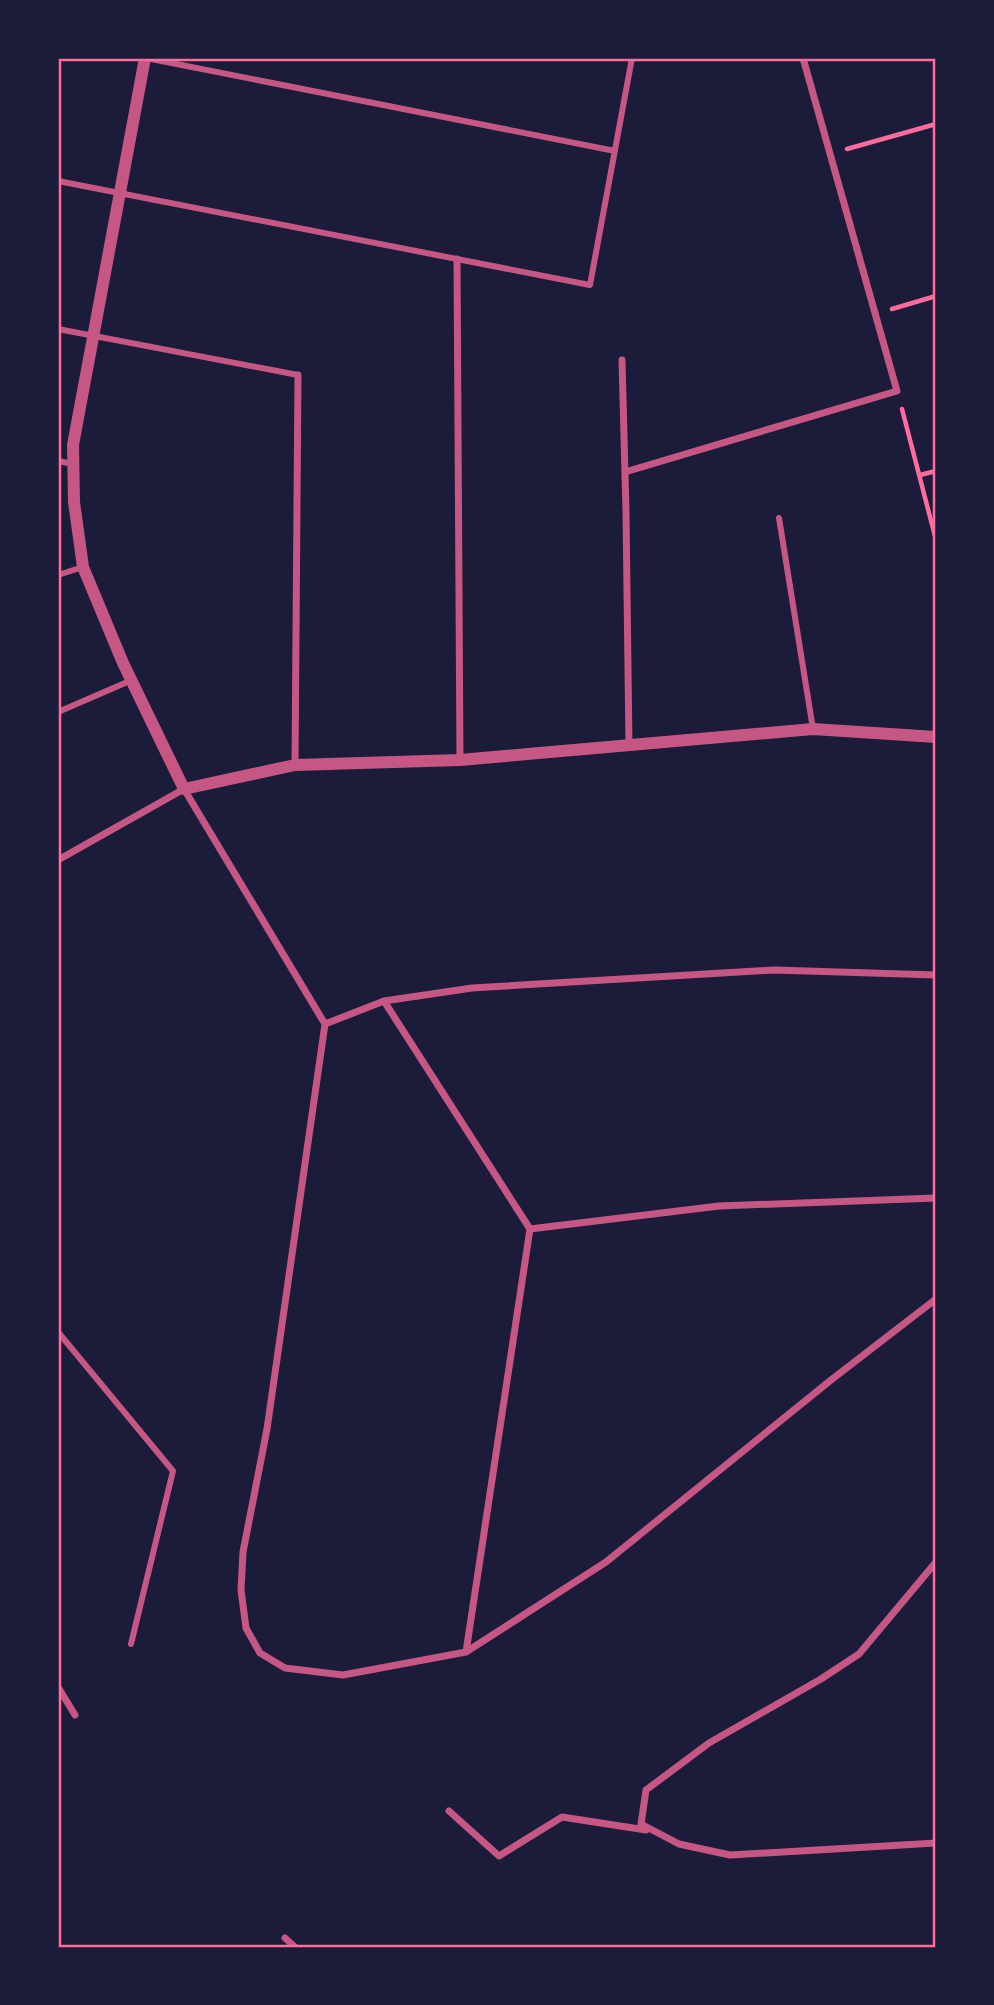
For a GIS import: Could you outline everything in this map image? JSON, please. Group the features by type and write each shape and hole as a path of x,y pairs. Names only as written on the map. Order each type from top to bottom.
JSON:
{"street":[{"path":"615,151 145,58 73,445 74,502 83,567 132,680 184,789 325,1024 267,1429 243,1552 241,1590 246,1628 260,1653 285,1668 344,1675 466,1652 606,1562 936,1299"},
{"path":"58,181 590,285 632,58"},
{"path":"625,472 897,391 803,58"},
{"path":"457,259 460,760"},
{"path":"58,329 298,375 295,765"},
{"path":"621,360 629,746"},
{"path":"58,461 73,464"},
{"path":"779,518 813,729"},
{"path":"58,575 83,567"},
{"path":"58,712 132,680"},
{"path":"58,860 184,789 295,765 460,760 813,729 936,737"},
{"path":"325,1024 384,1001 472,988 774,970 936,975"},
{"path":"384,1001 530,1229 466,1652"},
{"path":"530,1229 719,1206 936,1198"},
{"path":"58,1332 173,1471 131,1644"},
{"path":"936,1562 859,1654 821,1679 709,1743 646,1790 642,1824 679,1844 730,1856 936,1843"},
{"path":"58,1687 75,1715"},
{"path":"449,1811 499,1856 562,1817 654,1831"},
{"path":"285,1938 295,1947"}],"path":[{"path":"830,155 936,124"},
{"path":"874,314 936,296"},
{"path":"897,391 936,540"},
{"path":"920,475 936,471"}]}
